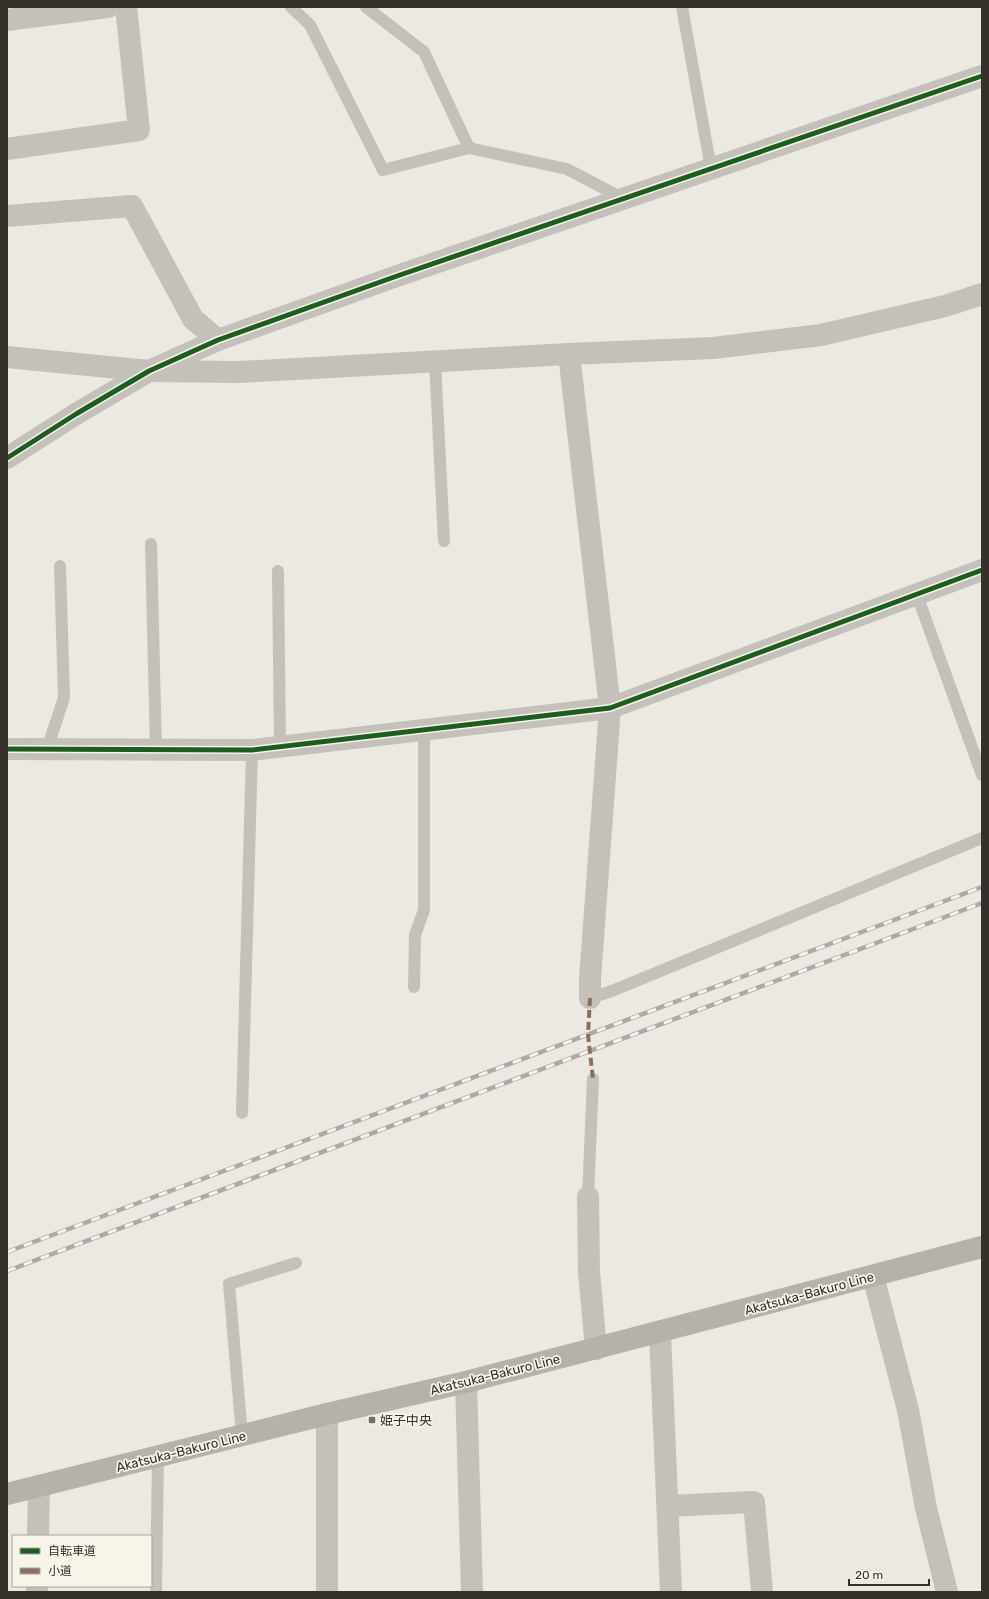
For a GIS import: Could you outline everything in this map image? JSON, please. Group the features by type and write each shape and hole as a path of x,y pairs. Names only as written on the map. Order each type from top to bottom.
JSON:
{"main road":[{"name":"Akatsuka-Bakuro Line","path":"7,1494 660,1333 982,1247"}],"street":[{"path":"7,20 108,7"},
{"path":"7,149 139,130 126,7"},
{"path":"7,458 76,414 149,372 218,340 397,276 982,76"},
{"path":"7,216 132,206 193,320 218,340"},
{"path":"7,357 149,372 239,372 569,354 713,348 821,335 944,306 982,294"},
{"path":"569,354 610,708 590,979 590,998"},
{"path":"7,749 252,750 610,708 982,570"},
{"path":"588,1197 589,1272 596,1349"},
{"path":"873,1276 908,1410 926,1508 947,1592"},
{"path":"660,1333 671,1592"},
{"path":"466,1382 472,1592"},
{"path":"326,1592 327,1414"},
{"path":"38,1535 39,1486"},
{"path":"668,1506 754,1502 762,1592"}],"lane":[{"path":"290,7 310,25 383,170 469,148 567,169 624,199"},
{"path":"366,7 424,52 469,148"},
{"path":"682,7 711,169"},
{"path":"435,361 444,541"},
{"path":"151,544 156,750"},
{"path":"47,749 64,698 60,566"},
{"path":"278,571 280,747"},
{"path":"917,595 982,775"},
{"path":"414,987 415,934 424,910 424,731"},
{"path":"242,1113 252,750"},
{"path":"590,998 612,991 982,838"},
{"path":"588,1197 593,1079"},
{"path":"242,1436 228,1284 296,1263"},
{"path":"156,1592 158,1457"}],"railway":[{"path":"7,1252 982,887"},
{"path":"7,1271 982,903"}],"marked path":[{"path":"590,998 588,1035 593,1079"}],"cycle path":[{"path":"7,458 76,414 149,371 218,340 397,276 982,76"},
{"path":"7,749 252,750 610,708 982,570"}],"place":[{"name":"姫子中央","path":"372,1420"}]}
